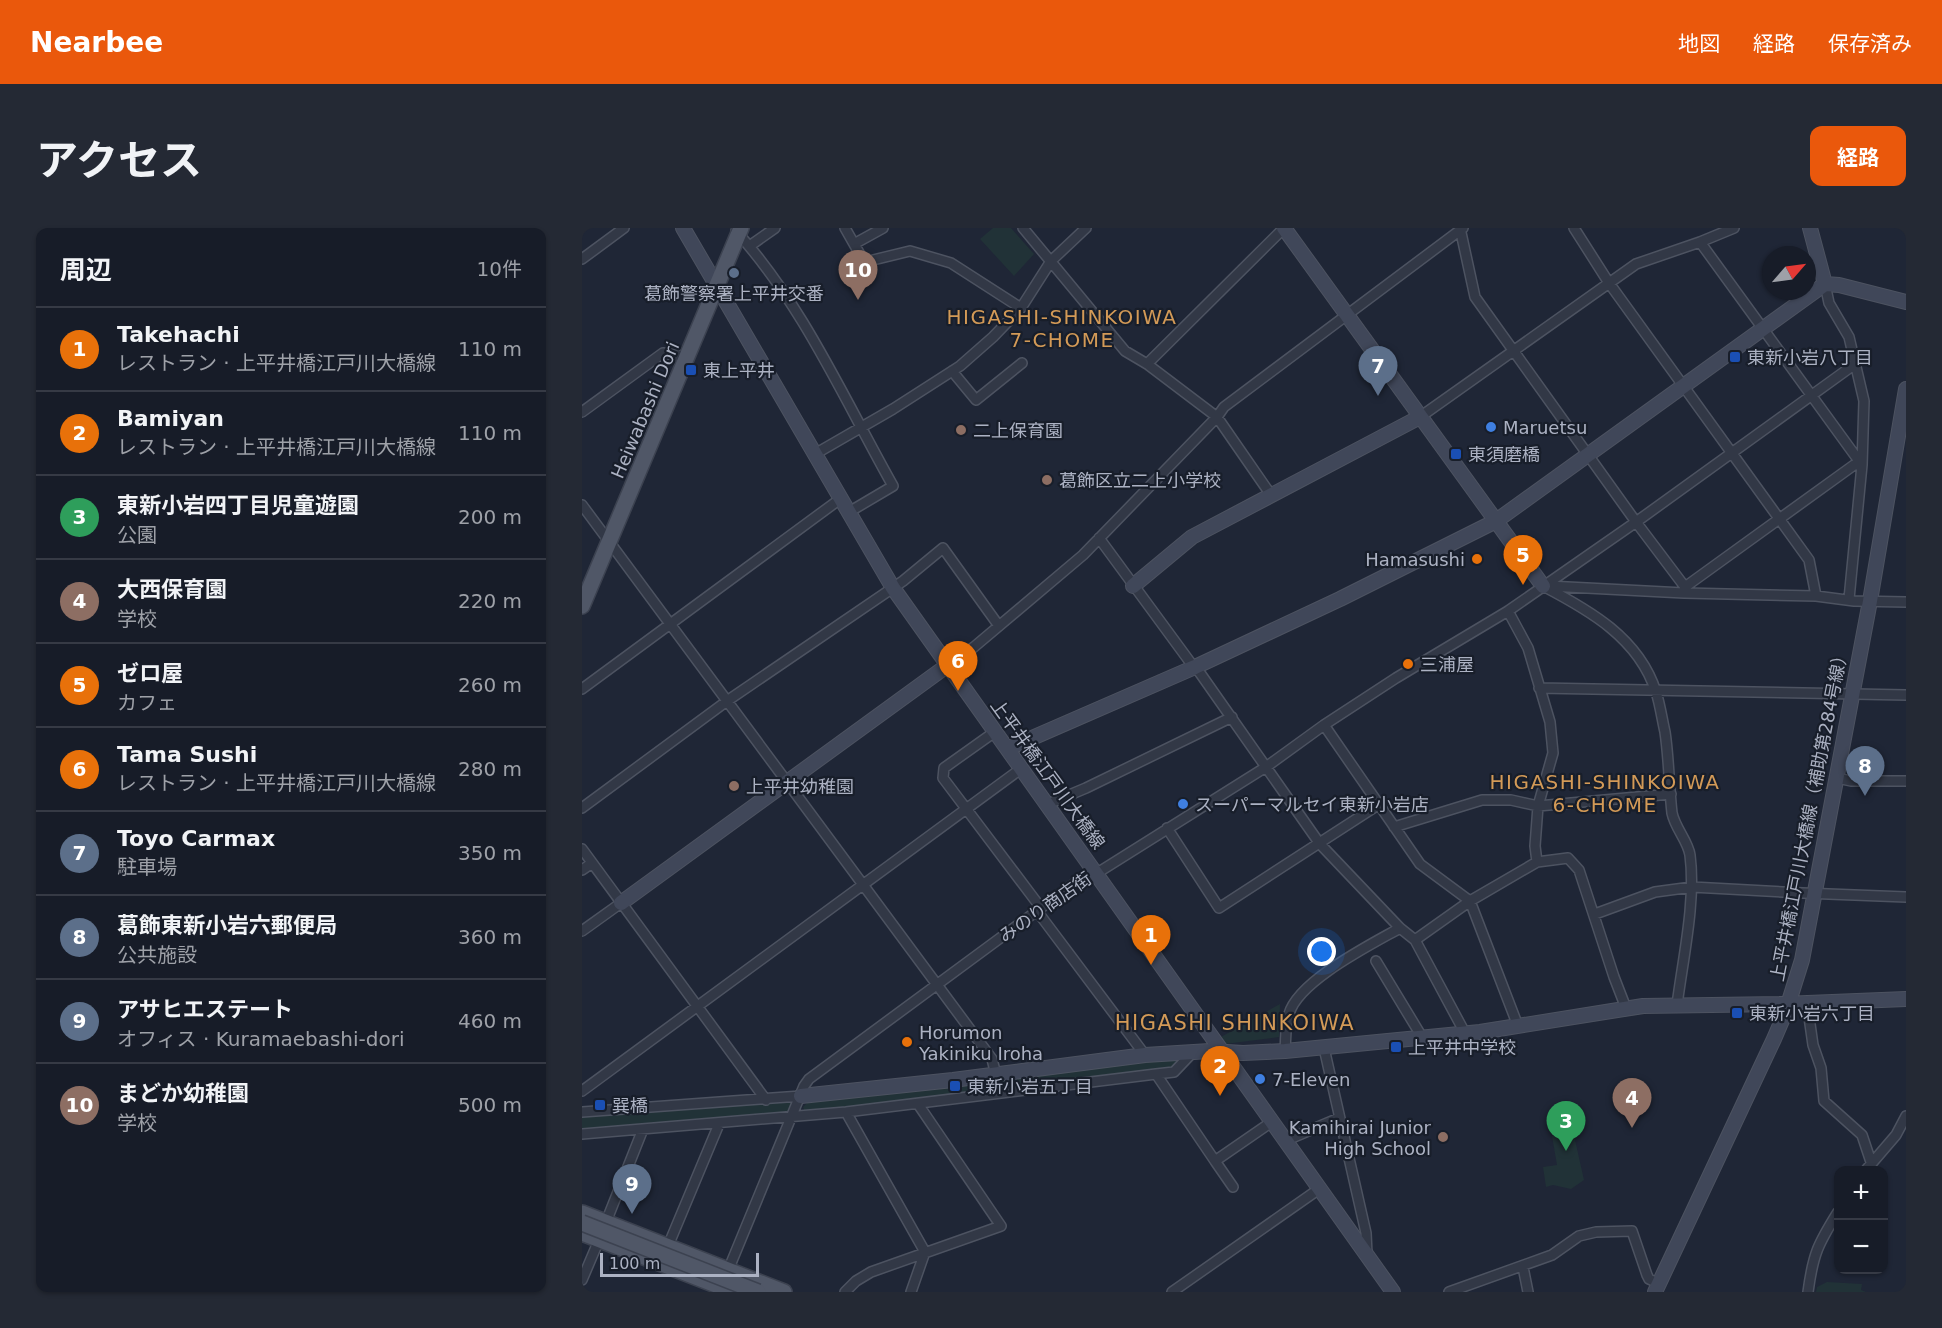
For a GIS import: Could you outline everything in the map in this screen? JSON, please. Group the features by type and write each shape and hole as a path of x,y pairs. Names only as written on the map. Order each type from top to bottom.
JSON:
{"main road":[{"name":"Heiwabashi Dori","path":"582,606 688,357 738,230"},
{"path":"582,1213 784,1292"},
{"path":"582,1223 758,1292"},
{"path":"582,1233 725,1290"}],"street":[{"path":"582,259 624,228"},
{"name":"上平井橋江戸川大橋線","path":"683,228 893,588 1287,1140 1319,1189 1367,1254 1390,1291"},
{"path":"751,245 775,228"},
{"path":"844,228 862,258 869,261 910,251 951,263 1021,308"},
{"path":"854,244 883,228"},
{"path":"1023,228 1125,351 1147,364 1217,417 1271,495"},
{"path":"815,454 952,371 993,337 1021,308 1051,261 1086,228"},
{"path":"1147,364 1284,228 1543,586 1582,606 1607,623 1625,640 1643,665 1656,691 1665,734 1673,817 1689,852 1692,887 1677,1005"},
{"path":"1574,228 1609,283 1809,560 1816,596"},
{"path":"1704,240 1712,228"},
{"path":"1133,586 1192,537 1420,417 1635,264 1734,228"},
{"path":"1810,228 1829,303 1849,337 1864,401 1862,465 1849,599"},
{"path":"582,931 962,657 1083,555 1217,417 1224,407 1461,229 1475,297 1685,590"},
{"path":"738,230 751,245 814,340 893,486 849,512"},
{"path":"1704,240 1763,328 1862,465"},
{"path":"1009,748 1195,668 1496,521 1826,284 1839,285 1906,302"},
{"path":"582,412 663,353 688,357"},
{"path":"952,371 976,400 1022,363"},
{"name":"みのり商店街","path":"725,1290 728,1270 809,1079 1088,874 1102,870 1266,767 1324,725 1396,678 1508,611 1855,364"},
{"name":"上平井橋江戸川大橋線（補助第284号線）","path":"1658,1288 1774,1039 1802,960 1901,450 1906,389"},
{"path":"1685,590 1779,518 1854,465 1862,465"},
{"path":"582,689 840,499"},
{"path":"583,507 992,1059 996,1075"},
{"path":"1099,538 1232,717 1320,844 1414,940 1464,1033"},
{"path":"582,808 727,701 893,588 943,548 999,626"},
{"path":"1543,586 1816,596 1906,603"},
{"path":"1508,611 1528,648 1550,722 1553,753 1538,806 1535,846 1537,862"},
{"path":"1539,688 1906,695"},
{"path":"1048,804 1232,717"},
{"path":"1324,725 1420,864 1470,901 1518,1026"},
{"path":"996,730 944,768 943,778 1145,1055"},
{"path":"582,1091 1022,768"},
{"path":"1837,778 1851,781 1906,781"},
{"path":"1394,827 1482,800 1511,800 1538,806 1671,794"},
{"path":"1167,828 1219,908 1378,805"},
{"path":"582,849 766,1100"},
{"path":"1414,940 1470,901 1537,862 1568,858 1579,870 1626,1008"},
{"path":"582,870 592,863"},
{"path":"1595,914 1655,892 1692,887 1906,897"},
{"path":"1285,1051 1289,1013 1301,992 1348,957 1400,928"},
{"path":"1376,961 1422,1037"},
{"path":"582,1112 766,1100 996,1075 1145,1055 1224,1051 1243,1053 1324,1048 1518,1026 1626,1008 1906,999"},
{"path":"1807,1003 1813,1045 1821,1068 1824,1101 1862,1134 1868,1166"},
{"path":"1324,1048 1366,1233 1367,1254"},
{"path":"582,1134 846,1112 1174,1072 1193,1052"},
{"path":"1156,1074 1233,1187"},
{"path":"845,1292 856,1281 871,1272 1001,1226 918,1104"},
{"path":"846,1112 925,1252 911,1292"},
{"path":"1868,1166 1896,1135 1906,1116"},
{"path":"1287,1140 1339,1118"},
{"path":"1215,1161 1273,1122"},
{"path":"668,1246 719,1124"},
{"path":"606,1222 644,1129"},
{"path":"1172,1292 1319,1189"},
{"path":"1808,1292 1812,1261 1820,1240 1834,1219"},
{"path":"1449,1292 1552,1255 1579,1236 1596,1232 1632,1231 1649,1279 1658,1288"},
{"path":"582,1280 598,1240"},
{"path":"1523,1267 1528,1292"}],"shaded area":[{"path":"993,228 1011,228 1034,254 1014,276 980,239"},
{"path":"1280,1004 1279,1037 1225,1044 1221,1037"},
{"path":"1180,1058 1170,1069 1130,1072 1050,1086 1022,1085 946,1097 805,1112 803,1107 809,1101"},
{"path":"789,1101 792,1103 789,1113 582,1130 582,1117"},
{"path":"1573,1131 1584,1180 1571,1189 1553,1185 1546,1187 1543,1167 1557,1165 1552,1136"},
{"path":"1827,1282 1862,1284 1861,1290 1866,1292 1816,1292 1817,1287"}],"place":[{"name":"葛飾警察署上平井交番","path":"734,273"},
{"name":"まどか幼稚園","path":"858,300"},
{"name":"東新小岩八丁目","path":"1735,357"},
{"name":"東上平井","path":"691,370"},
{"name":"Toyo Carmax","path":"1378,396"},
{"name":"Maruetsu","path":"1491,427"},
{"name":"二上保育園","path":"961,430"},
{"name":"東須磨橋","path":"1456,454"},
{"name":"葛飾区立二上小学校","path":"1047,480"},
{"name":"Hamasushi","path":"1477,559"},
{"name":"ゼロ屋","path":"1523,585"},
{"name":"三浦屋","path":"1408,664"},
{"name":"Tama Sushi","path":"958,691"},
{"name":"上平井幼稚園","path":"734,786"},
{"name":"葛飾東新小岩六郵便局","path":"1865,796"},
{"name":"スーパーマルセイ東新小岩店","path":"1183,804"},
{"name":"Takehachi","path":"1151,965"},
{"name":"東新小岩六丁目","path":"1737,1013"},
{"name":"Horumon Yakiniku Iroha","path":"907,1042"},
{"name":"上平井中学校","path":"1396,1047"},
{"name":"7-Eleven","path":"1260,1079"},
{"name":"東新小岩五丁目","path":"955,1086"},
{"name":"Bamiyan","path":"1220,1096"},
{"name":"巽橋","path":"600,1105"},
{"name":"大西保育園","path":"1632,1128"},
{"name":"Kamihirai Junior High School","path":"1443,1137"},
{"name":"東新小岩四丁目児童遊園","path":"1566,1151"},
{"name":"アサヒエステート","path":"632,1214"}],"district":[{"name":"HIGASHI-SHINKOIWA 7-CHOME","path":"1062,328"},
{"name":"HIGASHI-SHINKOIWA 6-CHOME","path":"1605,794"},
{"name":"HIGASHI SHINKOIWA","path":"1235,1023"}]}
